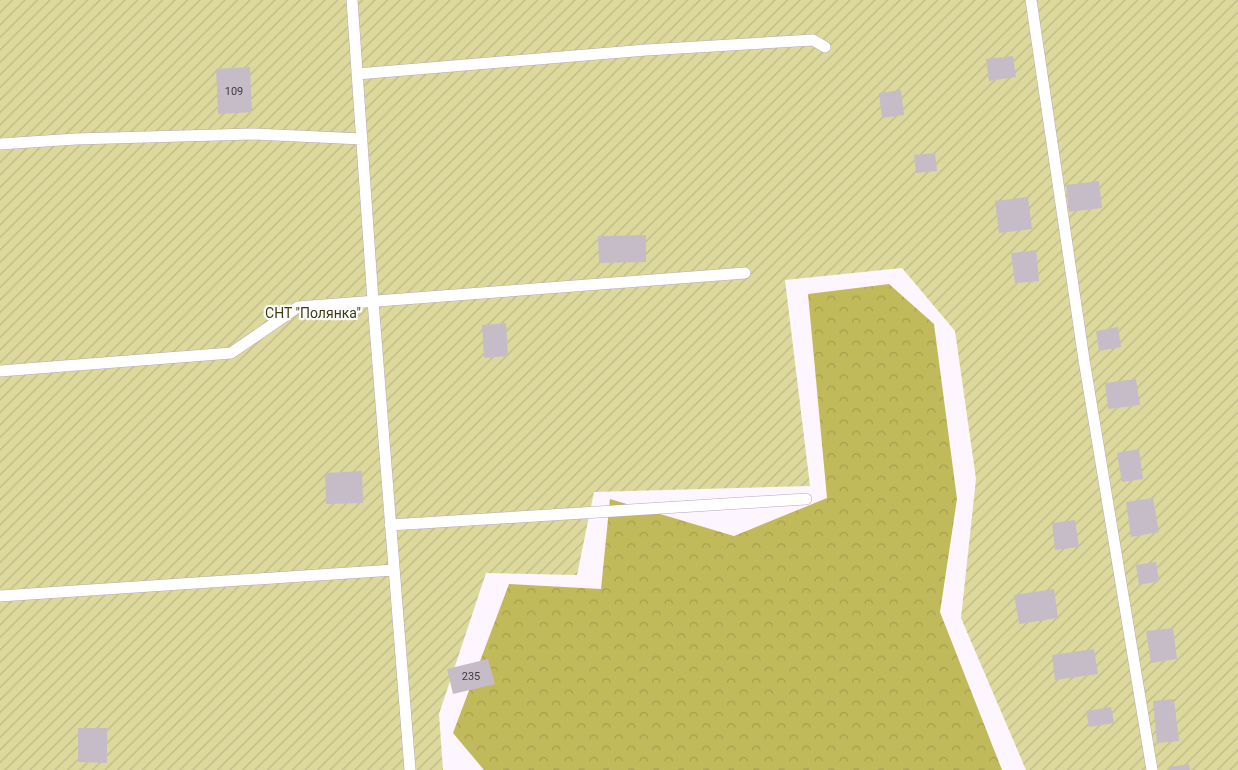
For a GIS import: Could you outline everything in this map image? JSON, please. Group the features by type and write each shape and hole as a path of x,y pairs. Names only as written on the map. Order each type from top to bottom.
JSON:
{"lane":[{"path":"352,0 373,301 410,770"},
{"path":"1031,0 1084,360 1152,770"},
{"path":"357,74 646,50 813,40 825,47"},
{"path":"0,144 76,139 252,134 362,139"},
{"path":"0,371 231,353 298,308 745,273"},
{"path":"390,525 806,499"},
{"path":"0,596 394,570"}],"green space":[{"name":"СНТ \"Полянка\"","path":"0,0 1238,0 1238,770 1026,770 961,618 976,479 955,331 902,268 785,280 810,486 594,492 577,575 486,573 439,714 443,770 0,770"},
{"path":"889,284 934,324 957,499 940,612 1002,770 484,770 453,733 509,584 601,589 610,499 734,536 827,498 808,294"}],"building":[{"path":"1013,56 1016,77 989,81 986,59"},
{"path":"250,67 252,112 218,114 216,69"},
{"path":"901,90 904,115 882,118 879,93"},
{"path":"935,153 937,171 916,173 914,155"},
{"path":"1099,181 1102,208 1069,212 1066,185"},
{"path":"1028,197 1032,229 999,233 995,201"},
{"path":"646,235 646,262 599,263 598,236"},
{"path":"1036,250 1039,281 1015,283 1011,253"},
{"path":"506,323 508,356 484,358 482,325"},
{"path":"1118,327 1121,347 1099,351 1096,331"},
{"path":"1136,379 1140,405 1108,409 1105,383"},
{"path":"1139,449 1143,479 1122,482 1117,453"},
{"path":"362,471 363,503 326,504 325,473"},
{"path":"1153,498 1159,532 1131,537 1126,502"},
{"path":"1075,520 1079,547 1055,550 1052,523"},
{"path":"1156,562 1159,581 1139,585 1136,565"},
{"path":"1054,589 1058,618 1019,624 1014,595"},
{"path":"1173,628 1177,659 1151,663 1146,631"},
{"path":"1094,649 1098,674 1055,680 1052,655"},
{"path":"488,659 495,684 453,694 447,669"},
{"path":"1174,699 1179,741 1157,743 1153,701"},
{"path":"1111,707 1114,723 1089,727 1086,711"},
{"path":"78,728 107,728 107,763 78,762"},
{"path":"1189,764 1190,770 1169,770 1168,767"}]}
